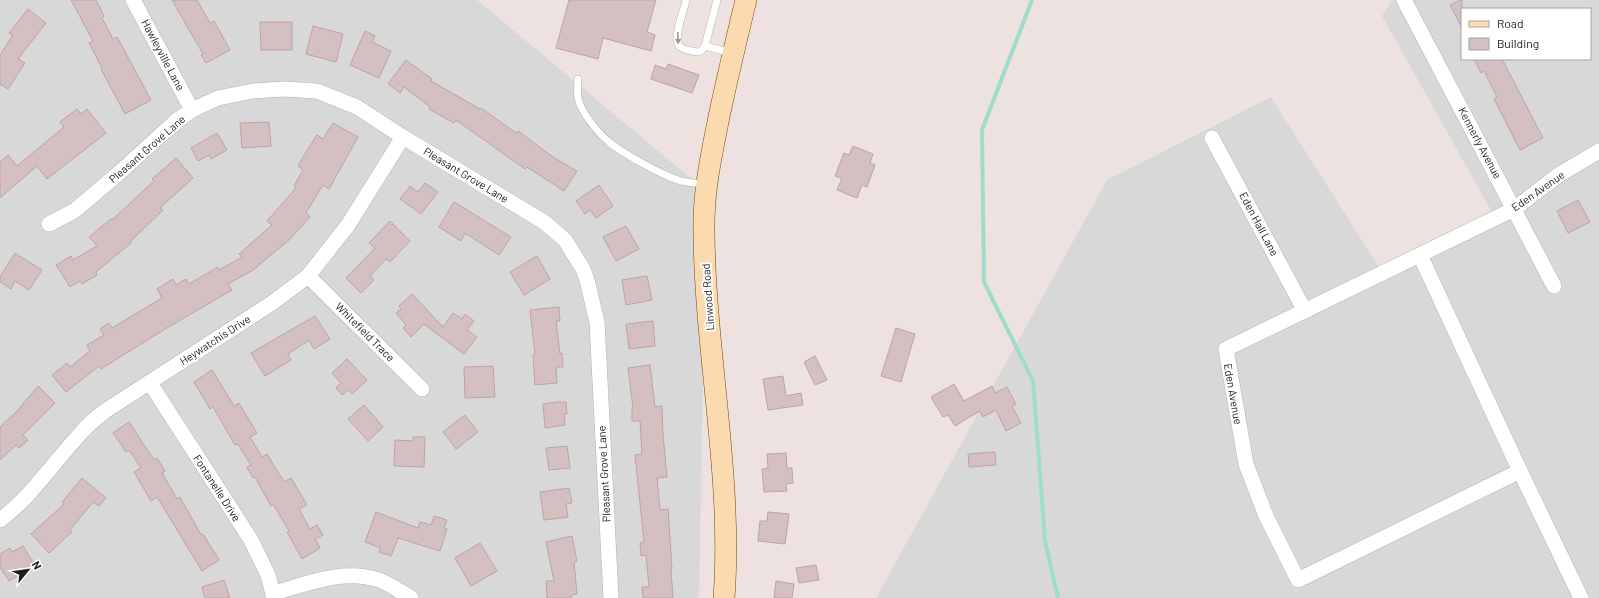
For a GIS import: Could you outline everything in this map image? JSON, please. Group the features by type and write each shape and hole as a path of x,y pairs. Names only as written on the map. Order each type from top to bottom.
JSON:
{"street":[{"name":"Hawleyville Lane","path":"133,0 192,110"},
{"name":"Linwood Road","path":"724,598 725,506 708,304 704,232 707,184 711,155 746,0"},
{"name":"Kennerly Avenue","path":"1404,0 1554,286"},
{"name":"Pleasant Grove Lane","path":"49,224 74,211 176,122 192,110 218,98 254,91 284,88 317,91 356,107 544,222 565,240 583,269 587,280 596,322 611,598"},
{"name":"Heywatchis Drive","path":"0,520 10,513 35,489 80,433 91,422 119,401 272,303 308,276 348,225 403,137"},
{"name":"Eden Hall Lane","path":"1212,138 1305,311"},
{"name":"Eden Avenue","path":"1520,471 1298,580 1266,516 1246,464 1226,349 1514,209 1560,174 1599,150"},
{"path":"1420,255 1580,598"},
{"name":"Whitefield Trace","path":"308,276 422,389"},
{"name":"Fontanelle Drive","path":"150,382 251,540 265,569 274,595"},
{"path":"274,595 330,578 347,576 364,577 380,581 411,598"}],"lane":[{"path":"686,0 677,35 678,44 681,47 698,53 702,51 705,46 717,0"},
{"path":"705,46 733,54"},
{"path":"578,79 578,98 581,107 595,128 610,143 643,163 677,180 707,184"}],"shaded area":[{"path":"0,0 477,0 706,191 699,598 0,598"},
{"path":"1392,0 1599,0 1599,598 876,598 1107,180 1271,97 1380,269 1492,212 1382,16"}],"building":[{"path":"71,0 96,0 104,16 102,18 113,39 117,37 151,100 125,114 101,69 102,68 89,43 93,41"},
{"path":"172,0 197,0 210,23 214,21 230,50 206,63 201,55 203,54"},
{"path":"569,0 656,0 647,32 655,35 651,51 603,38 598,59 556,48"},
{"path":"1462,0 1461,26 1450,5"},
{"path":"28,9 46,23 18,59 25,63 8,89 0,84 0,55 13,35 9,33"},
{"path":"260,22 292,22 292,50 261,50"},
{"path":"313,26 343,34 336,62 306,54"},
{"path":"365,31 375,36 372,42 391,51 379,78 350,65"},
{"path":"406,60 432,79 431,81 480,109 481,108 516,133 518,131 553,157 577,171 564,191 527,167 525,169 456,120 454,123 429,109 430,107 404,87 400,93 388,84"},
{"path":"1474,60 1503,60 1543,138 1520,150 1494,99 1497,97 1484,71 1481,73"},
{"path":"668,64 699,75 692,93 651,79 655,65 666,69"},
{"path":"77,109 81,114 87,109 106,133 47,179 37,166 0,198 0,162 8,155 17,166 64,127 60,122"},
{"path":"269,122 271,146 242,148 240,123"},
{"path":"333,123 358,137 329,189 323,185 306,213 310,217 289,240 253,270 228,284 232,290 165,329 101,369 99,366 66,392 52,375 67,363 70,367 90,351 87,345 104,335 100,329 109,323 112,328 162,298 157,289 173,279 176,285 186,279 189,284 218,267 219,270 242,257 239,254 272,225 267,221 296,188 294,186 303,170 298,166 303,157 317,135 323,139"},
{"path":"217,133 227,150 211,159 209,155 198,161 191,148"},
{"path":"853,146 873,154 870,163 875,165 867,187 862,185 857,198 837,190 842,178 835,176 844,153 849,155"},
{"path":"176,158 193,178 160,208 163,210 130,242 131,243 96,272 97,275 82,284 80,281 70,287 56,265 71,256 73,260 97,246 89,237 111,219 112,220 154,181 152,179"},
{"path":"425,183 438,192 421,214 400,199 410,186 418,192"},
{"path":"599,185 613,206 596,218 590,210 585,214 576,201"},
{"path":"1578,200 1590,222 1568,233 1557,211"},
{"path":"454,202 511,237 499,255 465,233 461,241 439,227"},
{"path":"390,221 410,241 390,262 386,259 370,276 374,280 361,293 346,278 375,248 369,243"},
{"path":"626,226 639,249 616,261 603,237"},
{"path":"15,253 42,270 29,290 15,281 11,289 0,282 0,277"},
{"path":"537,256 550,279 524,295 510,272"},
{"path":"647,276 652,300 626,305 622,280"},
{"path":"412,294 443,327 453,313 462,319 465,314 474,321 467,330 477,337 464,354 424,324 411,337 403,328 406,325 396,313 401,309 399,306"},
{"path":"559,307 560,321 556,321 563,367 556,367 557,383 535,385 533,355 535,355 530,310"},
{"path":"315,316 330,339 314,349 309,340 288,354 291,360 265,376 251,353"},
{"path":"653,321 655,346 629,349 626,324"},
{"path":"896,328 915,334 901,382 881,376"},
{"path":"815,356 827,380 815,385 804,362"},
{"path":"347,359 367,380 352,394 348,390 342,395 336,388 341,383 332,373"},
{"path":"650,365 655,407 662,406 667,477 657,478 660,510 668,509 673,598 643,598 642,587 649,587 646,555 641,556 640,543 644,542 635,455 642,454 640,421 632,421 633,408 628,368"},
{"path":"493,366 495,397 465,398 464,367"},
{"path":"212,370 234,406 239,403 257,433 250,437 262,457 267,454 284,482 291,478 307,505 299,509 310,529 317,525 323,535 315,539 320,548 302,559 287,532 289,531 273,504 271,506 255,477 253,478 247,467 251,465 238,444 235,445 213,407 210,409 194,382"},
{"path":"783,376 786,396 801,393 803,405 768,410 763,379"},
{"path":"954,384 964,401 992,386 995,393 1007,387 1016,404 1012,406 1021,423 1006,431 996,410 983,417 980,411 955,426 948,415 943,417 931,397"},
{"path":"38,386 55,403 23,435 28,440 19,448 16,445 0,460 0,427 18,410"},
{"path":"566,402 567,414 564,414 565,425 545,428 543,404"},
{"path":"364,405 383,427 368,441 348,419"},
{"path":"465,415 478,432 456,449 443,432"},
{"path":"129,422 154,460 157,458 165,471 162,473 177,499 180,497 201,535 203,534 219,560 202,571 157,497 151,501 134,472 141,468 129,450 126,452 113,433"},
{"path":"413,437 425,437 424,467 394,466 395,440 413,441"},
{"path":"567,446 570,468 549,470 546,448"},
{"path":"995,452 996,465 969,467 968,454"},
{"path":"786,453 787,468 792,468 793,483 786,484 787,491 764,492 762,469 768,468 767,454"},
{"path":"82,478 106,498 99,506 93,502 70,530 72,532 49,553 31,534 64,504 62,502"},
{"path":"569,488 572,503 566,504 568,517 544,520 540,492"},
{"path":"376,512 418,528 420,522 431,525 434,516 447,520 444,528 447,529 440,551 398,538 391,556 379,552 381,548 365,542"},
{"path":"768,512 789,514 785,544 758,541 760,521 767,521"},
{"path":"572,536 577,561 574,562 577,594 571,595 571,598 547,598 546,581 554,581 546,542"},
{"path":"480,543 497,571 471,586 455,558"},
{"path":"23,546 35,566 9,581 0,567 0,554 10,548 12,552"},
{"path":"816,565 819,580 799,583 796,568"},
{"path":"224,580 230,598 205,598 202,587"},
{"path":"776,581 794,584 792,598 774,598"}],"waterway":[{"path":"1032,0 982,130 984,282 1033,381 1045,541 1058,598"}]}
